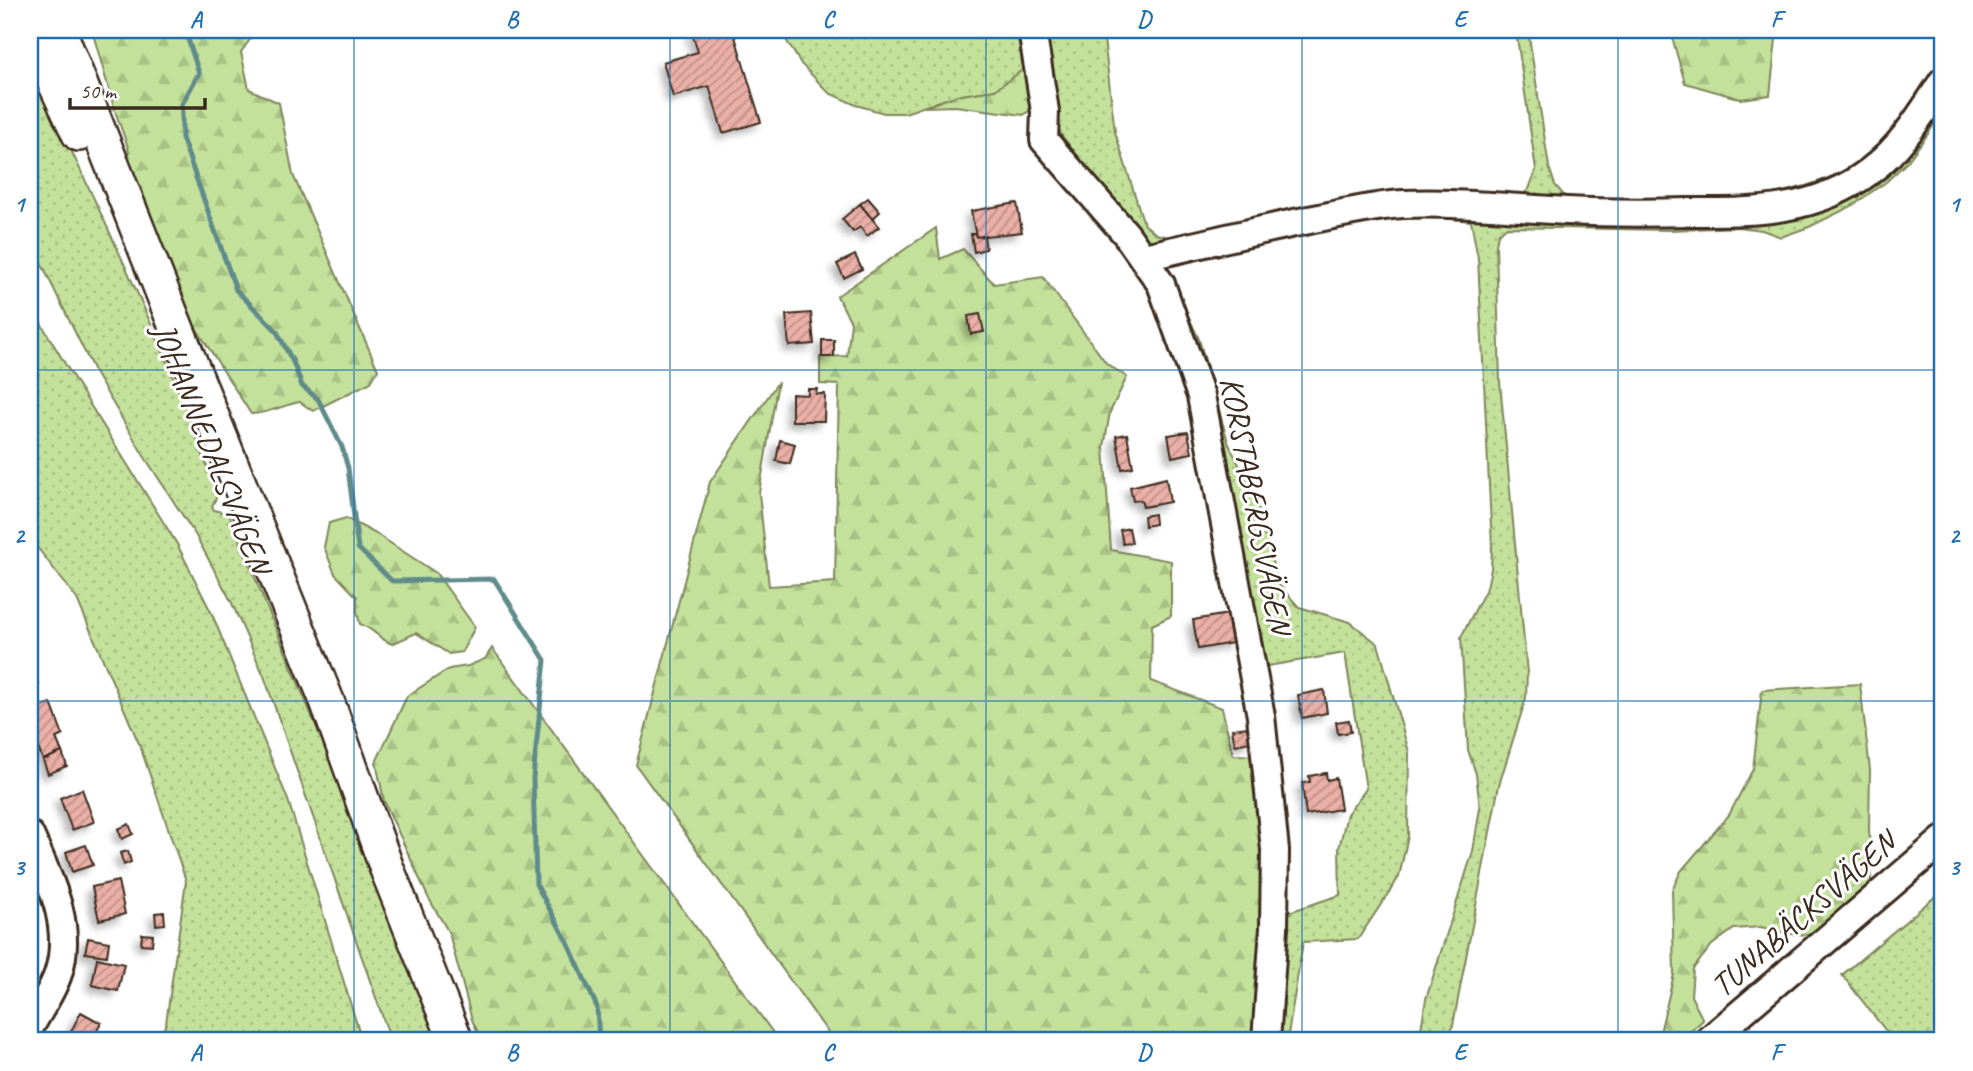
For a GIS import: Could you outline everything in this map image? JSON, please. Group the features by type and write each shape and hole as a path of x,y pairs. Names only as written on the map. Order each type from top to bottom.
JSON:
{"main road":[{"name":"JOHANNEDALSVÄGEN","path":"30,30 82,139 173,348 315,707 387,869 456,1041"},
{"name":"JOHANNEDALSVÄGEN","path":"59,30 327,701 387,869"}],"street":[{"name":"KORSTABERGSVÄGEN","path":"1032,30 1045,111 1044,140 1144,257 1161,284 1201,396 1261,716 1275,850 1274,928 1266,1041"},
{"path":"1144,257 1310,220 1398,205 1491,205 1567,211 1668,213 1764,211 1786,207 1835,191 1869,172 1891,152 1914,124 1943,81"},
{"path":"30,835 57,897 64,935 58,974 30,1027"},
{"name":"TUNABÄCKSVÄGEN","path":"1709,1041 1943,840"}],"green space":[{"path":"92,30 257,30 241,52 249,89 279,103 293,175 378,370 371,382 313,411 300,402 251,414 189,317 132,174 128,147"},
{"path":"780,30 1024,30 1031,64 995,90 955,96 905,113 884,113 829,93 801,64"},
{"path":"1038,30 1103,30 1115,132 1144,224 1156,234 1172,238 1159,242 1138,234 1062,136 1054,119"},
{"path":"1516,30 1528,30 1549,167 1555,185 1567,199 1692,202 1736,199 1780,193 1820,181 1856,164 1887,139 1911,109 1943,55 1940,71 1932,86 1878,154 1836,184 1804,197 1762,203 1655,208 1592,207 1464,197 1519,198 1529,189 1536,170"},
{"path":"1670,30 1777,30 1770,95 1741,99 1685,83"},
{"path":"30,64 106,224 177,385 217,496 212,506 214,510 229,514 443,1041 391,1041 264,676 231,601 196,536 144,456 94,371 33,246 30,237"},
{"path":"1031,64 1036,99 1034,105 1023,115 955,106 924,107 955,96 995,90"},
{"path":"1943,96 1943,110 1928,134 1907,162 1886,182 1850,207 1781,237 1762,230 1738,227 1670,230 1507,227 1498,234 1496,245 1500,382 1527,673 1526,698 1499,785 1453,1025 1448,1041 1419,1041 1426,999 1473,851 1480,808 1476,774 1468,750 1461,637 1487,587 1492,547 1478,258 1471,221 1425,216 1362,222 1187,256 1305,226 1396,212 1455,210 1582,220 1659,222 1732,221 1794,213 1834,201 1853,192 1882,172 1911,142"},
{"path":"936,228 940,259 963,249 994,284 1043,277 1107,364 1127,377 1110,412 1104,447 1111,550 1171,561 1171,616 1152,625 1151,681 1222,708 1233,755 1259,756 1264,840 1258,1041 834,1041 636,765 710,482 778,382 759,493 769,586 835,582 839,385 820,384 820,357 847,356 851,322 837,296"},
{"path":"1176,290 1199,339 1228,442 1256,500 1278,584 1299,607 1350,622 1378,644 1409,752 1408,836 1399,877 1358,939 1303,942 1287,1041 1273,1041 1283,914 1340,895 1339,848 1347,814 1366,789 1345,653 1262,667"},
{"path":"30,299 42,325 76,382 177,544 212,614 288,800 362,1041 159,1041 166,1023 186,881 140,746 77,599 30,538"},
{"path":"346,518 378,535 436,573 475,627 462,652 449,654 416,633 392,644 360,624 357,597 335,574 324,547 329,523"},
{"path":"492,648 779,1041 482,1041 472,1020 449,933 428,897 384,801 376,762 407,696 449,669 468,666 485,659"},
{"path":"1860,684 1870,770 1871,883 1813,935 1791,934 1761,927 1734,929 1712,945 1693,969 1691,996 1703,1020 1680,1041 1658,1041 1674,974 1672,890 1681,871 1729,815 1753,769 1762,690"},
{"path":"1943,890 1943,1041 1904,1041 1886,1031 1842,975"}],"building":[{"path":"704,30 733,30 761,122 723,133 709,86 673,97 663,62 698,52 692,33"},
{"path":"868,198 880,212 872,219 860,204"},
{"path":"1017,203 1022,232 976,237 971,211"},
{"path":"860,204 879,227 867,236 860,227 853,232 842,219"},
{"path":"971,234 976,237 984,236 986,249 974,252"},
{"path":"855,255 862,269 844,278 837,264"},
{"path":"811,313 814,344 789,346 786,315"},
{"path":"980,314 984,332 971,334 968,316"},
{"path":"822,340 834,340 834,357 822,357"},
{"path":"808,389 817,389 816,394 825,394 824,421 792,421 792,394 808,395"},
{"path":"1188,432 1192,453 1172,457 1168,435"},
{"path":"1127,434 1133,467 1122,469 1116,436"},
{"path":"780,440 795,444 790,464 776,461"},
{"path":"1166,478 1170,502 1143,507 1141,500 1133,501 1130,487"},
{"path":"1154,514 1155,524 1145,526 1144,516"},
{"path":"1129,528 1132,543 1123,544 1120,530"},
{"path":"1228,614 1233,643 1198,649 1193,620"},
{"path":"30,666 39,685 30,689"},
{"path":"1324,690 1327,713 1302,718 1298,695"},
{"path":"51,703 63,735 56,738 62,752 43,760 30,728 30,712"},
{"path":"1349,720 1351,732 1338,734 1336,722"},
{"path":"1247,727 1250,742 1235,745 1232,729"},
{"path":"62,752 67,766 48,774 43,760"},
{"path":"1326,773 1327,780 1336,778 1341,809 1306,815 1302,783 1310,782 1309,776"},
{"path":"82,789 94,822 72,830 60,798"},
{"path":"129,824 133,834 122,839 118,829"},
{"path":"86,845 93,865 72,872 66,852"},
{"path":"128,851 131,862 124,865 120,853"},
{"path":"118,881 125,914 99,920 92,887"},
{"path":"164,912 165,924 156,925 155,913"},
{"path":"142,934 153,935 152,945 141,944"},
{"path":"88,938 109,942 107,956 85,953"},
{"path":"97,958 124,964 118,991 92,985"},
{"path":"81,1012 101,1023 92,1041 66,1041"}],"waterway":[{"path":"185,30 199,73 182,104 182,138 236,290 276,330 302,386 318,399 342,447 348,468 358,548 392,581 494,579 545,660 533,778 536,884 568,943 597,1007 599,1041"}]}
